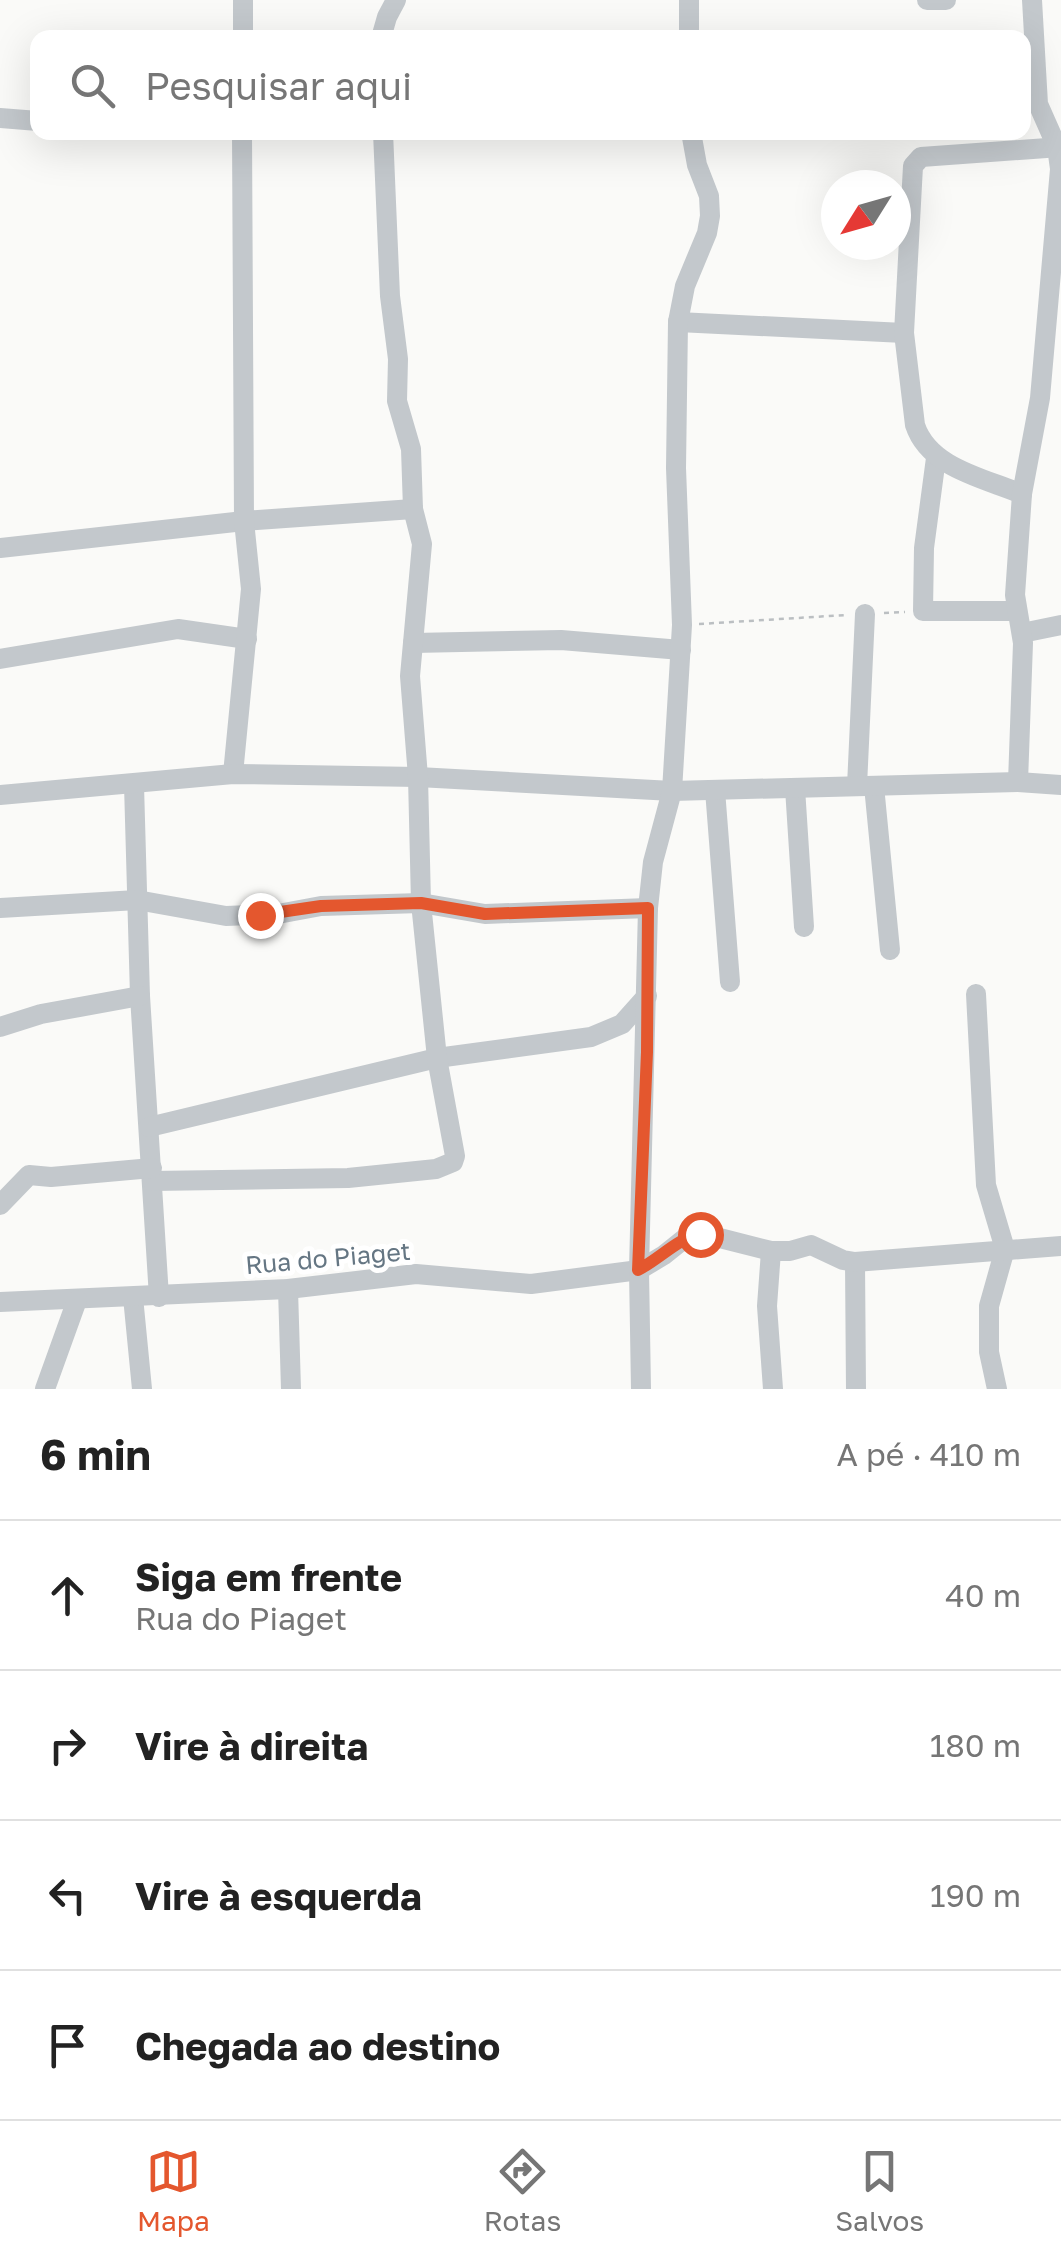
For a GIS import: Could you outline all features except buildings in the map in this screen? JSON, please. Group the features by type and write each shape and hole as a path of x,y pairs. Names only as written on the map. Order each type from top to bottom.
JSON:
{"street":[{"path":"243,0 243,30"},
{"path":"383,30 396,0"},
{"path":"689,0 690,30"},
{"path":"927,0 946,0"},
{"path":"1018,782 1022,633 1016,611 1022,494 1040,398 1060,169 1059,147 1038,104 1032,0"},
{"path":"0,118 30,120"},
{"path":"233,774 251,589 244,520 242,140"},
{"path":"0,1204 29,1174 348,1178 453,1162 437,1058 421,903 418,777 410,676 422,544 413,510 411,449 397,401 398,359 390,296 383,140"},
{"path":"635,1385 648,908 653,862 672,791 681,650 676,468 678,322 685,286 710,216 692,140"},
{"path":"1022,494 936,458 918,436 904,333 915,161 921,156 1059,147"},
{"path":"678,322 904,333"},
{"path":"936,458 924,548 923,611 1016,611"},
{"path":"0,548 244,520 413,510"},
{"path":"865,614 866,786 890,950"},
{"path":"1022,633 1061,624"},
{"path":"0,659 178,629 247,638"},
{"path":"413,643 561,640 681,650"},
{"path":"0,795 233,774 418,777 672,791 1018,782 1061,785"},
{"path":"134,785 140,996 159,1296"},
{"path":"794,788 804,927"},
{"path":"715,790 730,982"},
{"path":"0,908 137,900 226,916 278,914 321,906 421,903 485,914 648,908"},
{"path":"976,994 986,1184 1006,1248 989,1306 989,1352 997,1389"},
{"path":"0,1027 41,1014 140,996"},
{"path":"149,1127 437,1058 591,1037 622,1024 648,996"},
{"name":"Rua do Piaget","path":"0,1302 288,1289 416,1274 531,1284 638,1270 664,1256 688,1235 700,1234 771,1251 790,1252 811,1245 855,1262 1061,1246"},
{"path":"771,1251 766,1306 773,1389"},
{"path":"855,1262 856,1389"},
{"path":"288,1289 292,1389"},
{"path":"133,1297 142,1389"},
{"path":"45,1389 77,1300"}],"path":[{"path":"682,624 923,611"}],"route":[{"path":"260,915 321,906 421,903 485,914 648,908 638,1270 664,1256 688,1235 700,1234"}]}
